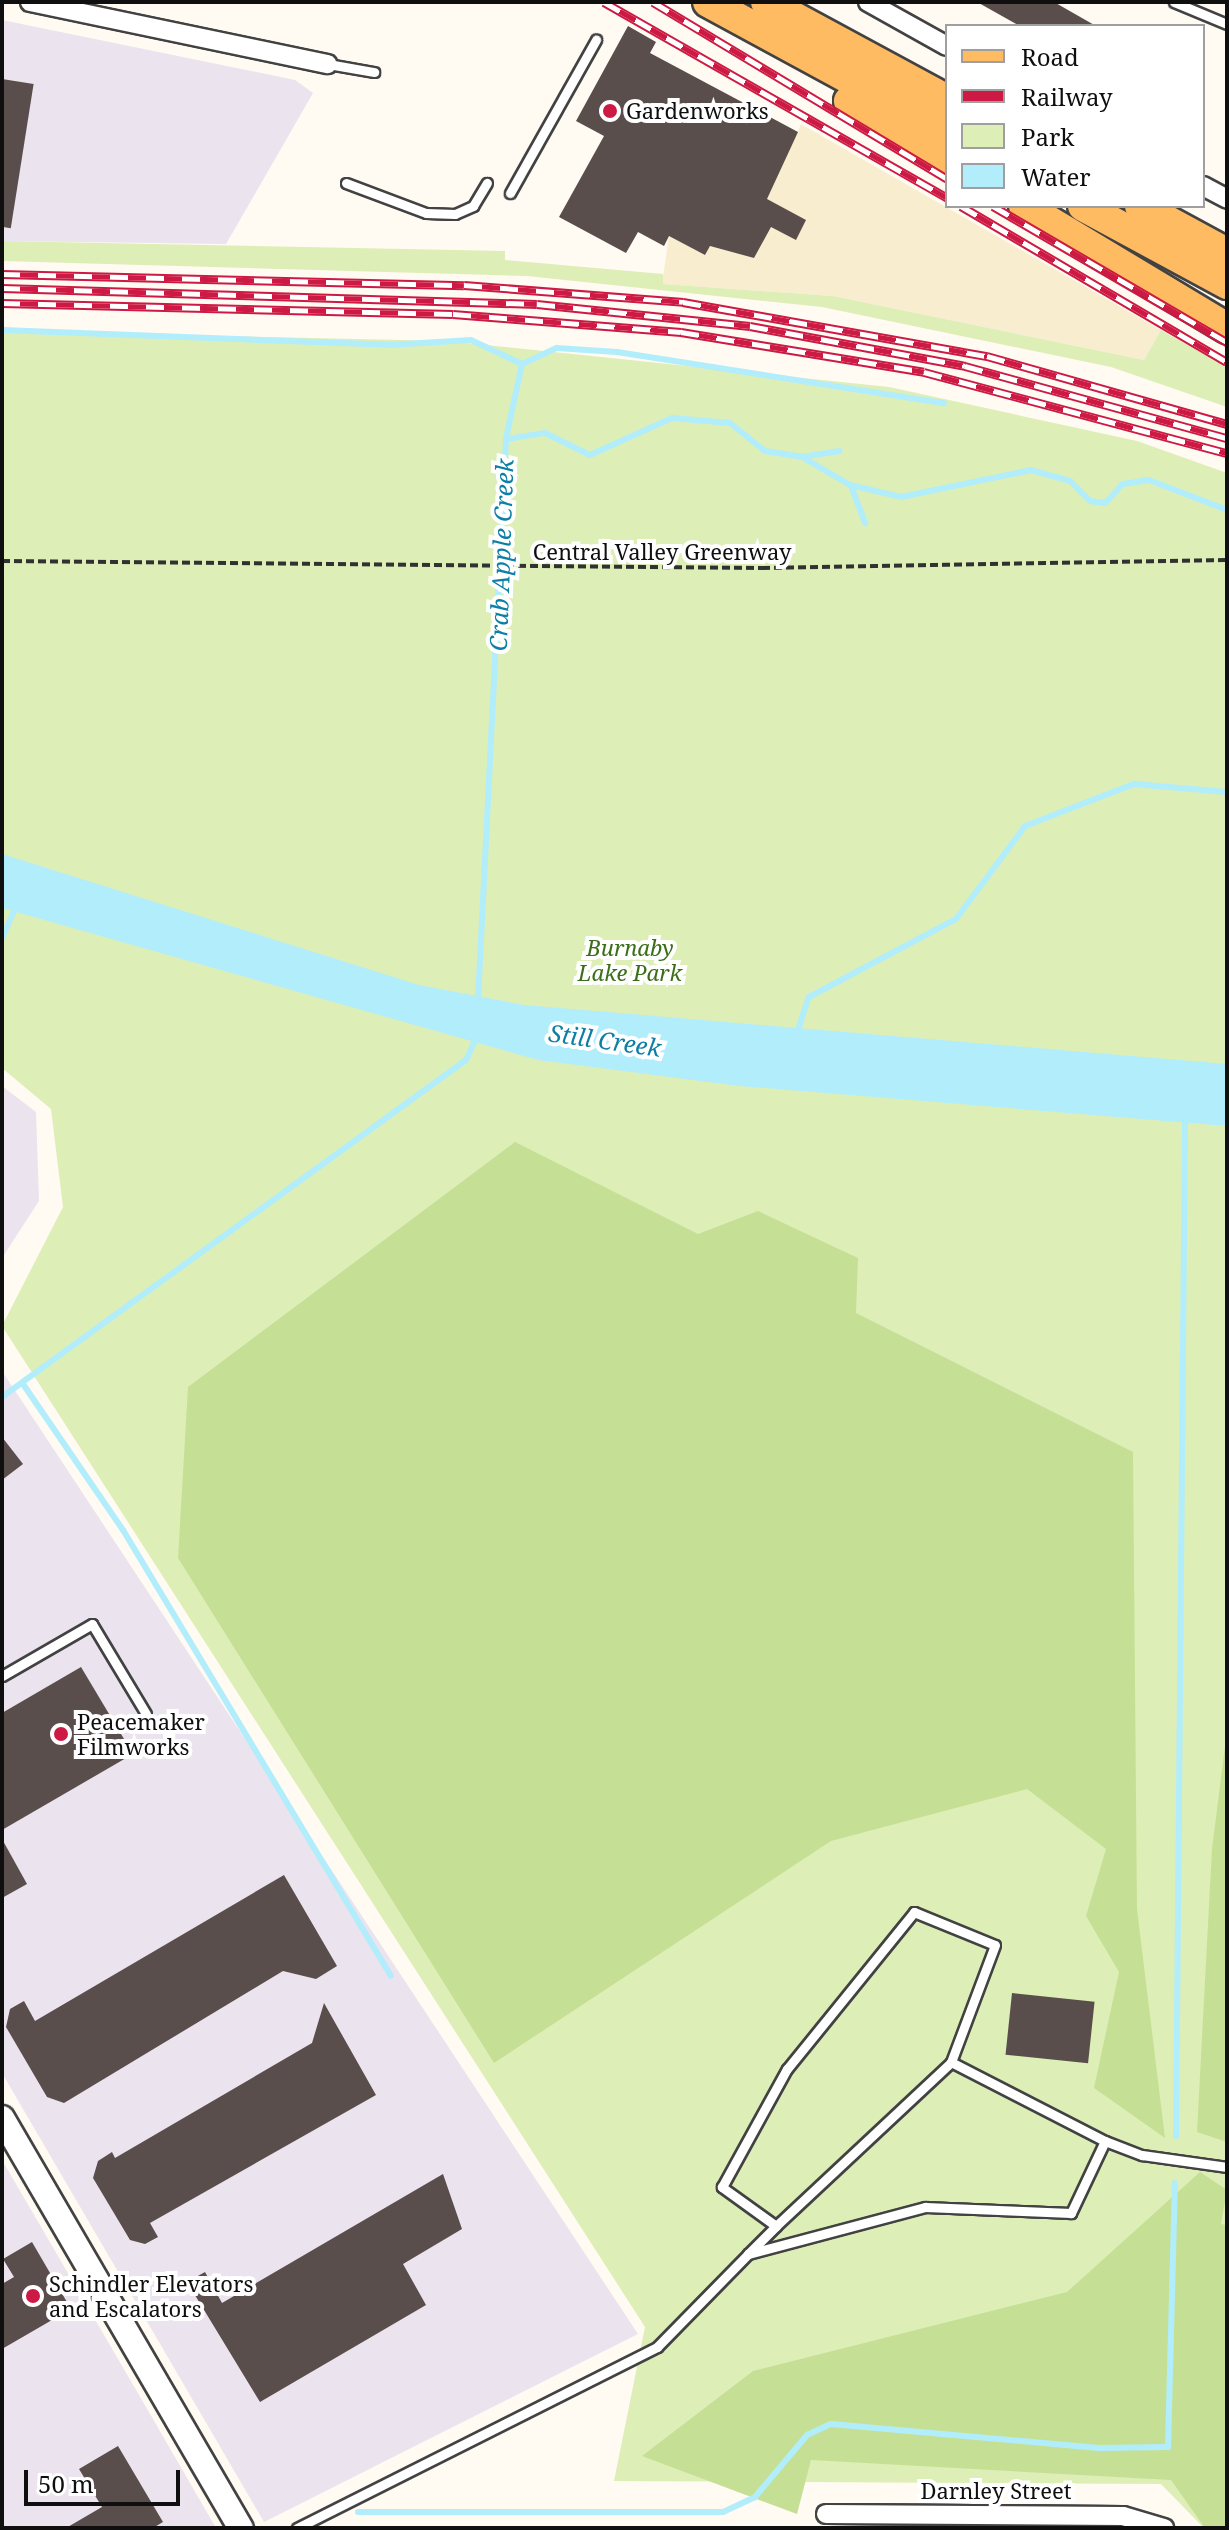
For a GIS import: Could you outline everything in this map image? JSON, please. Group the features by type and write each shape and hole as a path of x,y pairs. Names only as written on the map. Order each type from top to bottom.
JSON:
{"main road":[{"path":"708,2 945,131"},
{"path":"766,2 945,99"},
{"path":"774,38 834,91 945,159"},
{"path":"1027,208 1227,328"},
{"path":"1087,208 1227,284"},
{"path":"1144,208 1227,253"}],"street":[{"path":"30,2 328,64"},
{"path":"868,2 945,45"},
{"path":"1205,187 1227,199"},
{"path":"2,2118 241,2528"},
{"name":"Darnley Street","path":"826,2514 1123,2516 1164,2528"}],"lane":[{"path":"1174,2 1227,24"},
{"path":"510,193 596,40"},
{"path":"328,64 374,72"},
{"path":"346,183 426,213 455,214 473,206 487,183"},
{"path":"2,1676 92,1624 146,1714"},
{"path":"297,2528 657,2347 776,2226 951,2062 995,1945 914,1912 787,2069 722,2187 776,2226"},
{"path":"951,2062 1105,2141 1142,2155 1227,2167"},
{"path":"748,2254 925,2207 1071,2213 1105,2141"}],"path":[{"name":"Central Valley Greenway","path":"2,561 522,568 1227,560"}],"shaded area":[{"path":"2,20 295,80 313,93 226,244 2,241"},
{"path":"801,124 1161,330 1144,360 833,296 662,284 669,236 705,255 710,246 754,258 771,227 796,239 767,199"},
{"path":"2,1086 36,1112 39,1201 2,1258"},
{"path":"2,1371 638,2334 264,2522 2,2073"},
{"path":"2,2160 146,2407 216,2528 2,2528"}],"green space":[{"path":"2,241 505,251 505,260 663,274 663,284 833,296 1144,360 1161,330 1227,367 1227,407 1111,367 822,307 527,276 2,261"},
{"name":"Burnaby Lake Park","path":"2,331 447,341 889,387 1137,441 1227,473 1227,2528 1204,2528 1161,2484 614,2481 645,2327 2,1326 63,1207 51,1109 2,1068"},
{"path":"515,1142 698,1234 758,1211 858,1258 856,1313 1133,1452 1137,1909 1165,2138 1094,2088 1119,1972 1086,1916 1106,1849 1027,1789 831,1841 494,2063 178,1558 188,1387"},
{"path":"1227,1731 1227,2142 1197,2132 1212,1849"},
{"path":"1200,2172 1227,2190 1221,2224 1227,2225 1227,2528 1205,2528 1171,2480 811,2460 797,2514 642,2456 753,2371 1067,2292"}],"water":[{"name":"Still Creek","path":"2,854 419,985 524,1005 1227,1064 1227,1126 740,1086 538,1060 2,908"}],"building":[{"path":"977,2 1054,2 1092,24 1016,24"},
{"path":"628,26 656,42 650,53 798,132 767,199 806,220 796,240 771,227 754,258 710,246 705,255 669,236 664,246 638,232 626,253 559,217 604,136 576,121"},
{"path":"2,79 34,84 11,228 2,227"},
{"path":"2,1437 23,1464 2,1480"},
{"name":"Peacemaker Filmworks","path":"81,1667 133,1754 2,1830 2,1713"},
{"path":"2,1839 27,1884 2,1898"},
{"path":"284,1875 337,1966 316,1979 283,1971 64,2103 47,2097 6,2027 10,2009 24,2001 35,2021"},
{"path":"1012,1993 1095,2002 1088,2063 1006,2055"},
{"path":"324,2003 376,2095 150,2223 158,2237 145,2244 130,2240 93,2178 98,2161 112,2152 115,2158 312,2043"},
{"path":"443,2174 462,2229 403,2264 426,2305 260,2402 187,2282 205,2272 222,2303"},
{"name":"Schindler Elevators and Escalators","path":"32,2242 71,2309 2,2349 2,2284 14,2277 3,2259"},
{"path":"118,2446 163,2522 153,2528 66,2528 102,2507 79,2469"}],"waterway":[{"path":"2,330 389,345 471,340 522,364 557,348 617,352 944,403"},
{"path":"506,438 522,364"},
{"name":"Crab Apple Creek","path":"478,1000 506,439 545,433 590,455 672,418 730,423 765,451 802,457 850,485 901,497 1031,470 1070,481 1090,501 1105,503 1123,484 1149,480 1227,510"},
{"path":"802,457 840,451"},
{"path":"851,486 865,523"},
{"path":"797,1033 809,997 956,919 1025,826 1134,784 1227,792"},
{"path":"2,938 17,905"},
{"path":"2,1397 466,1060 477,1036"},
{"path":"1176,2136 1185,1116"},
{"path":"23,1384 123,1530 391,1976"},
{"path":"358,2512 723,2512 755,2497 807,2435 831,2424 1099,2448 1168,2447 1175,2183"}],"railway":[{"path":"604,2 945,197"},
{"path":"653,2 945,178"},
{"path":"964,208 1227,362"},
{"path":"996,208 1227,342"},
{"path":"2,274 464,285 683,302 987,356 1227,424"},
{"path":"2,288 537,304 750,326 965,366 1227,438"},
{"path":"2,303 453,314 681,332 924,372 1227,453"}],"place":[{"name":"Gardenworks","path":"610,111"},
{"name":"Peacemaker Filmworks","path":"61,1734"},
{"name":"Schindler Elevators and Escalators","path":"33,2296"}]}
